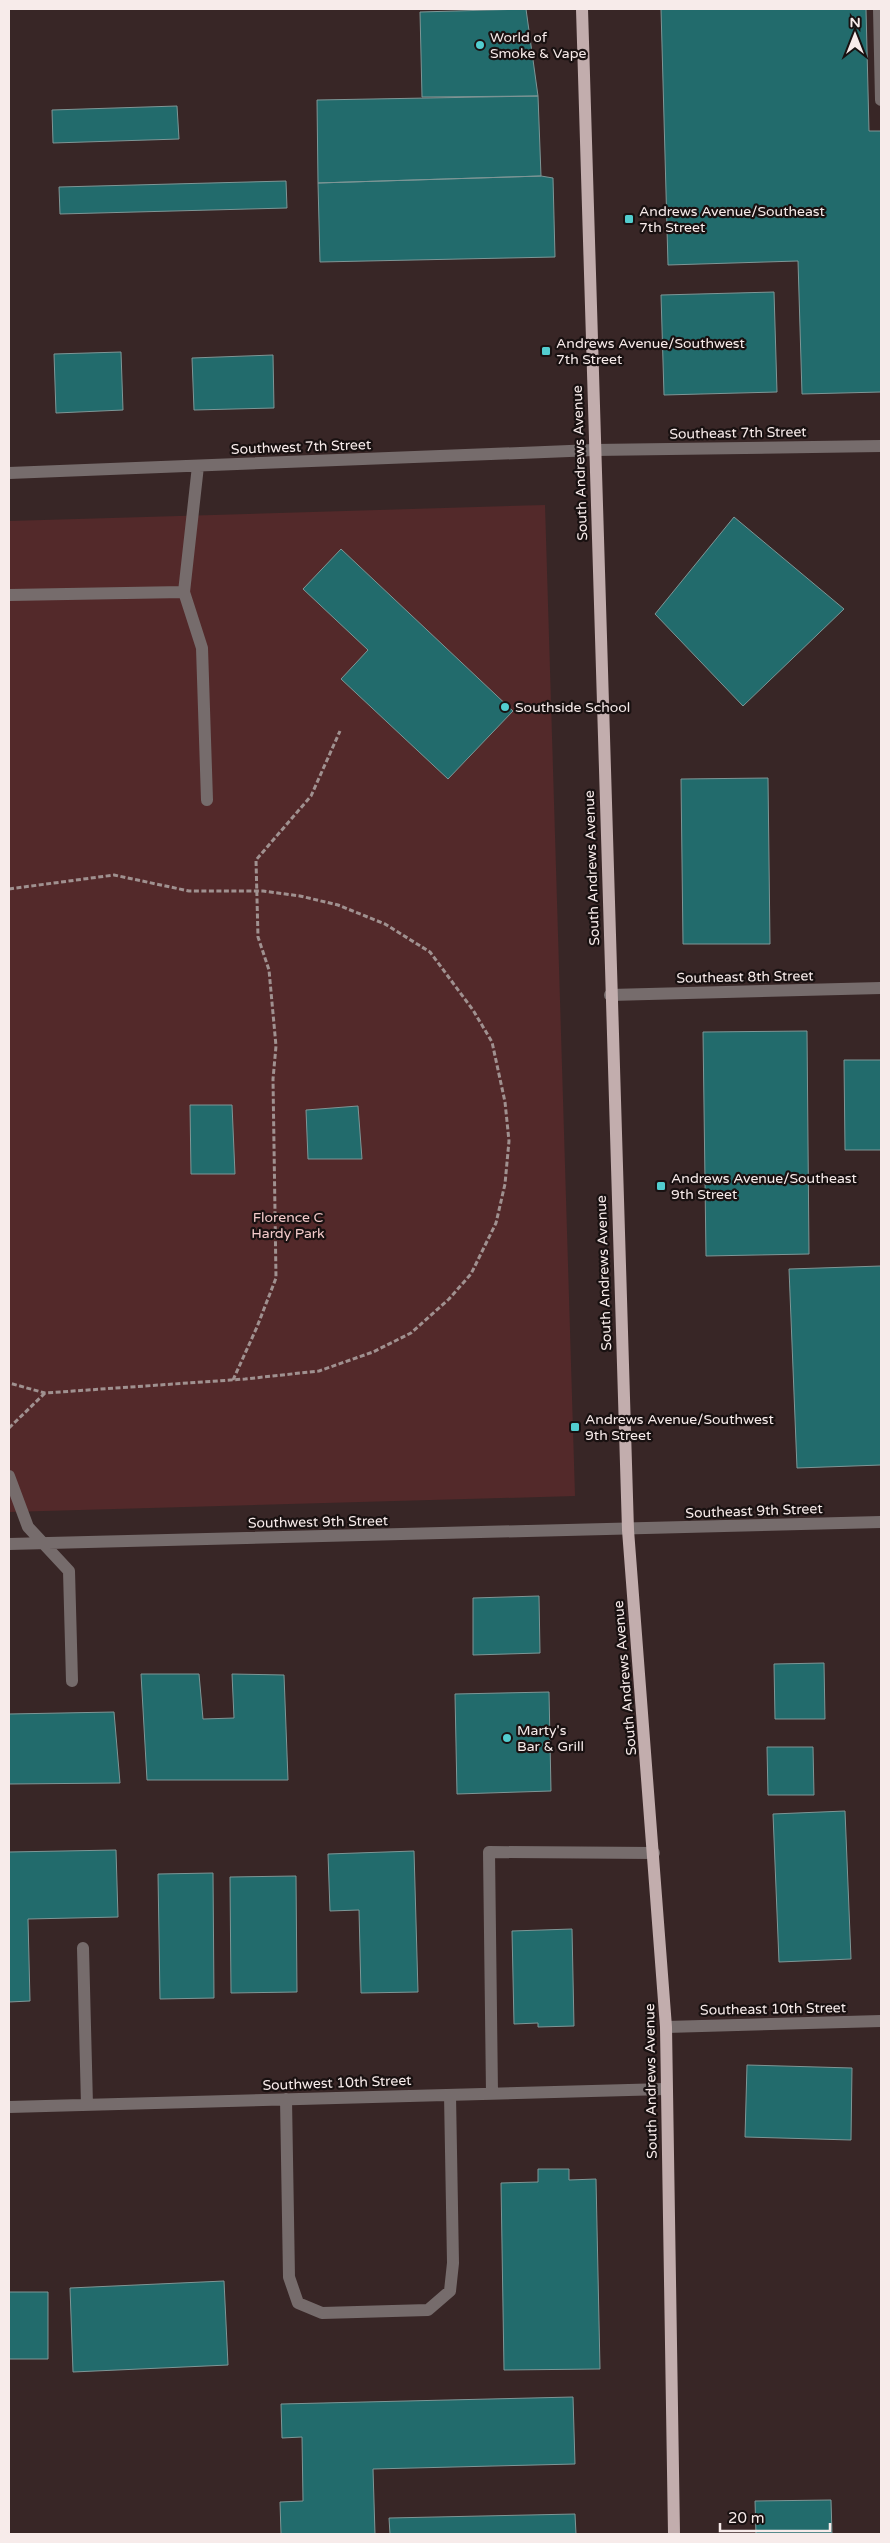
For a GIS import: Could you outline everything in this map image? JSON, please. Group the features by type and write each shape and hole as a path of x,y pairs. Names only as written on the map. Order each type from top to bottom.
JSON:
{"main road":[{"name":"South Andrews Avenue","path":"582,9 610,995 628,1530 666,2027 674,2534"}],"street":[{"path":"879,9 881,100"},
{"name":"Southeast 7th Street","path":"594,450 881,446"},
{"name":"Southwest 7th Street","path":"9,473 594,450"},
{"path":"198,466 184,592 202,648 207,800"},
{"path":"9,595 184,592"},
{"name":"Southeast 8th Street","path":"610,995 881,988"},
{"path":"9,1476 28,1527 69,1571 72,1681"},
{"name":"Southeast 9th Street","path":"628,1530 881,1522"},
{"name":"Southwest 9th Street","path":"9,1544 628,1530"},
{"path":"492,2093 489,1852 654,1853"},
{"path":"84,1948 87,2105"},
{"name":"Southeast 10th Street","path":"666,2027 881,2022"},
{"name":"Southwest 10th Street","path":"9,2107 666,2089"},
{"path":"286,2099 289,2277 298,2303 322,2313 428,2310 450,2291 453,2263 450,2094"}],"path":[{"path":"233,1380 257,1327 276,1278 273,1079 276,1046 269,970 258,937 256,860 311,796 340,731"},
{"path":"9,889 114,875 189,891 257,891 300,896 338,905 385,924 430,952 473,1010 492,1042 505,1102 509,1141 505,1184 496,1223 471,1274 449,1299 411,1333 373,1352 319,1372 233,1380 45,1393 9,1383"},
{"path":"9,1428 45,1393"}],"green space":[{"name":"Florence C Hardy Park","path":"545,505 575,1496 9,1512 9,521"}],"building":[{"path":"526,9 538,96 422,97 420,12"},
{"path":"661,9 866,9 869,131 881,131 881,392 802,394 798,261 668,265"},
{"path":"538,96 541,176 318,183 317,100"},
{"path":"177,106 179,139 53,143 52,110"},
{"path":"541,176 553,178 555,257 320,262 318,183"},
{"path":"286,181 287,208 60,214 59,187"},
{"path":"774,292 777,392 664,395 661,295"},
{"path":"121,352 123,410 56,413 54,354"},
{"path":"273,355 274,408 194,410 192,358"},
{"path":"734,517 844,609 743,706 655,614"},
{"path":"341,549 513,711 448,779 341,679 368,650 303,589"},
{"path":"768,778 770,944 683,944 681,779"},
{"path":"807,1031 809,1254 706,1256 703,1032"},
{"path":"844,1060 881,1060 881,1150 845,1150"},
{"path":"190,1105 232,1105 235,1174 191,1174"},
{"path":"358,1106 362,1159 308,1159 306,1110"},
{"path":"881,1266 881,1465 797,1468 789,1269"},
{"path":"539,1596 540,1653 473,1655 473,1598"},
{"path":"824,1663 825,1719 775,1719 774,1664"},
{"path":"141,1674 199,1674 203,1719 234,1718 232,1674 284,1675 288,1780 147,1780"},
{"path":"549,1692 551,1791 457,1794 455,1694"},
{"path":"114,1712 120,1783 9,1784 9,1714"},
{"path":"767,1747 813,1747 814,1795 768,1795"},
{"path":"845,1811 851,1959 779,1962 773,1814"},
{"path":"116,1850 118,1917 28,1919 30,2001 9,2002 9,1852"},
{"path":"414,1851 418,1992 361,1993 359,1910 330,1911 328,1854"},
{"path":"213,1873 214,1998 160,1999 158,1874"},
{"path":"296,1876 297,1992 231,1993 230,1877"},
{"path":"572,1929 574,2026 538,2027 538,2023 514,2024 512,1931"},
{"path":"747,2065 852,2068 851,2140 745,2137"},
{"path":"538,2169 569,2169 569,2180 596,2179 600,2369 504,2370 501,2183 538,2182"},
{"path":"224,2281 228,2365 73,2372 70,2288"},
{"path":"9,2292 48,2292 48,2359 9,2359"},
{"path":"573,2397 575,2464 373,2469 375,2534 281,2534 280,2502 303,2501 302,2437 282,2438 281,2404"},
{"path":"831,2500 832,2534 756,2534 755,2501"},
{"path":"575,2514 576,2534 390,2534 389,2518"}],"place":[{"name":"World of Smoke & Vape","path":"480,45"},
{"name":"Andrews Avenue/Southeast 7th Street","path":"629,219"},
{"name":"Andrews Avenue/Southwest 7th Street","path":"546,351"},
{"name":"Southside School","path":"505,707"},
{"name":"Andrews Avenue/Southeast 9th Street","path":"661,1186"},
{"name":"Andrews Avenue/Southwest 9th Street","path":"575,1427"},
{"name":"Marty's Bar & Grill","path":"507,1738"}]}
